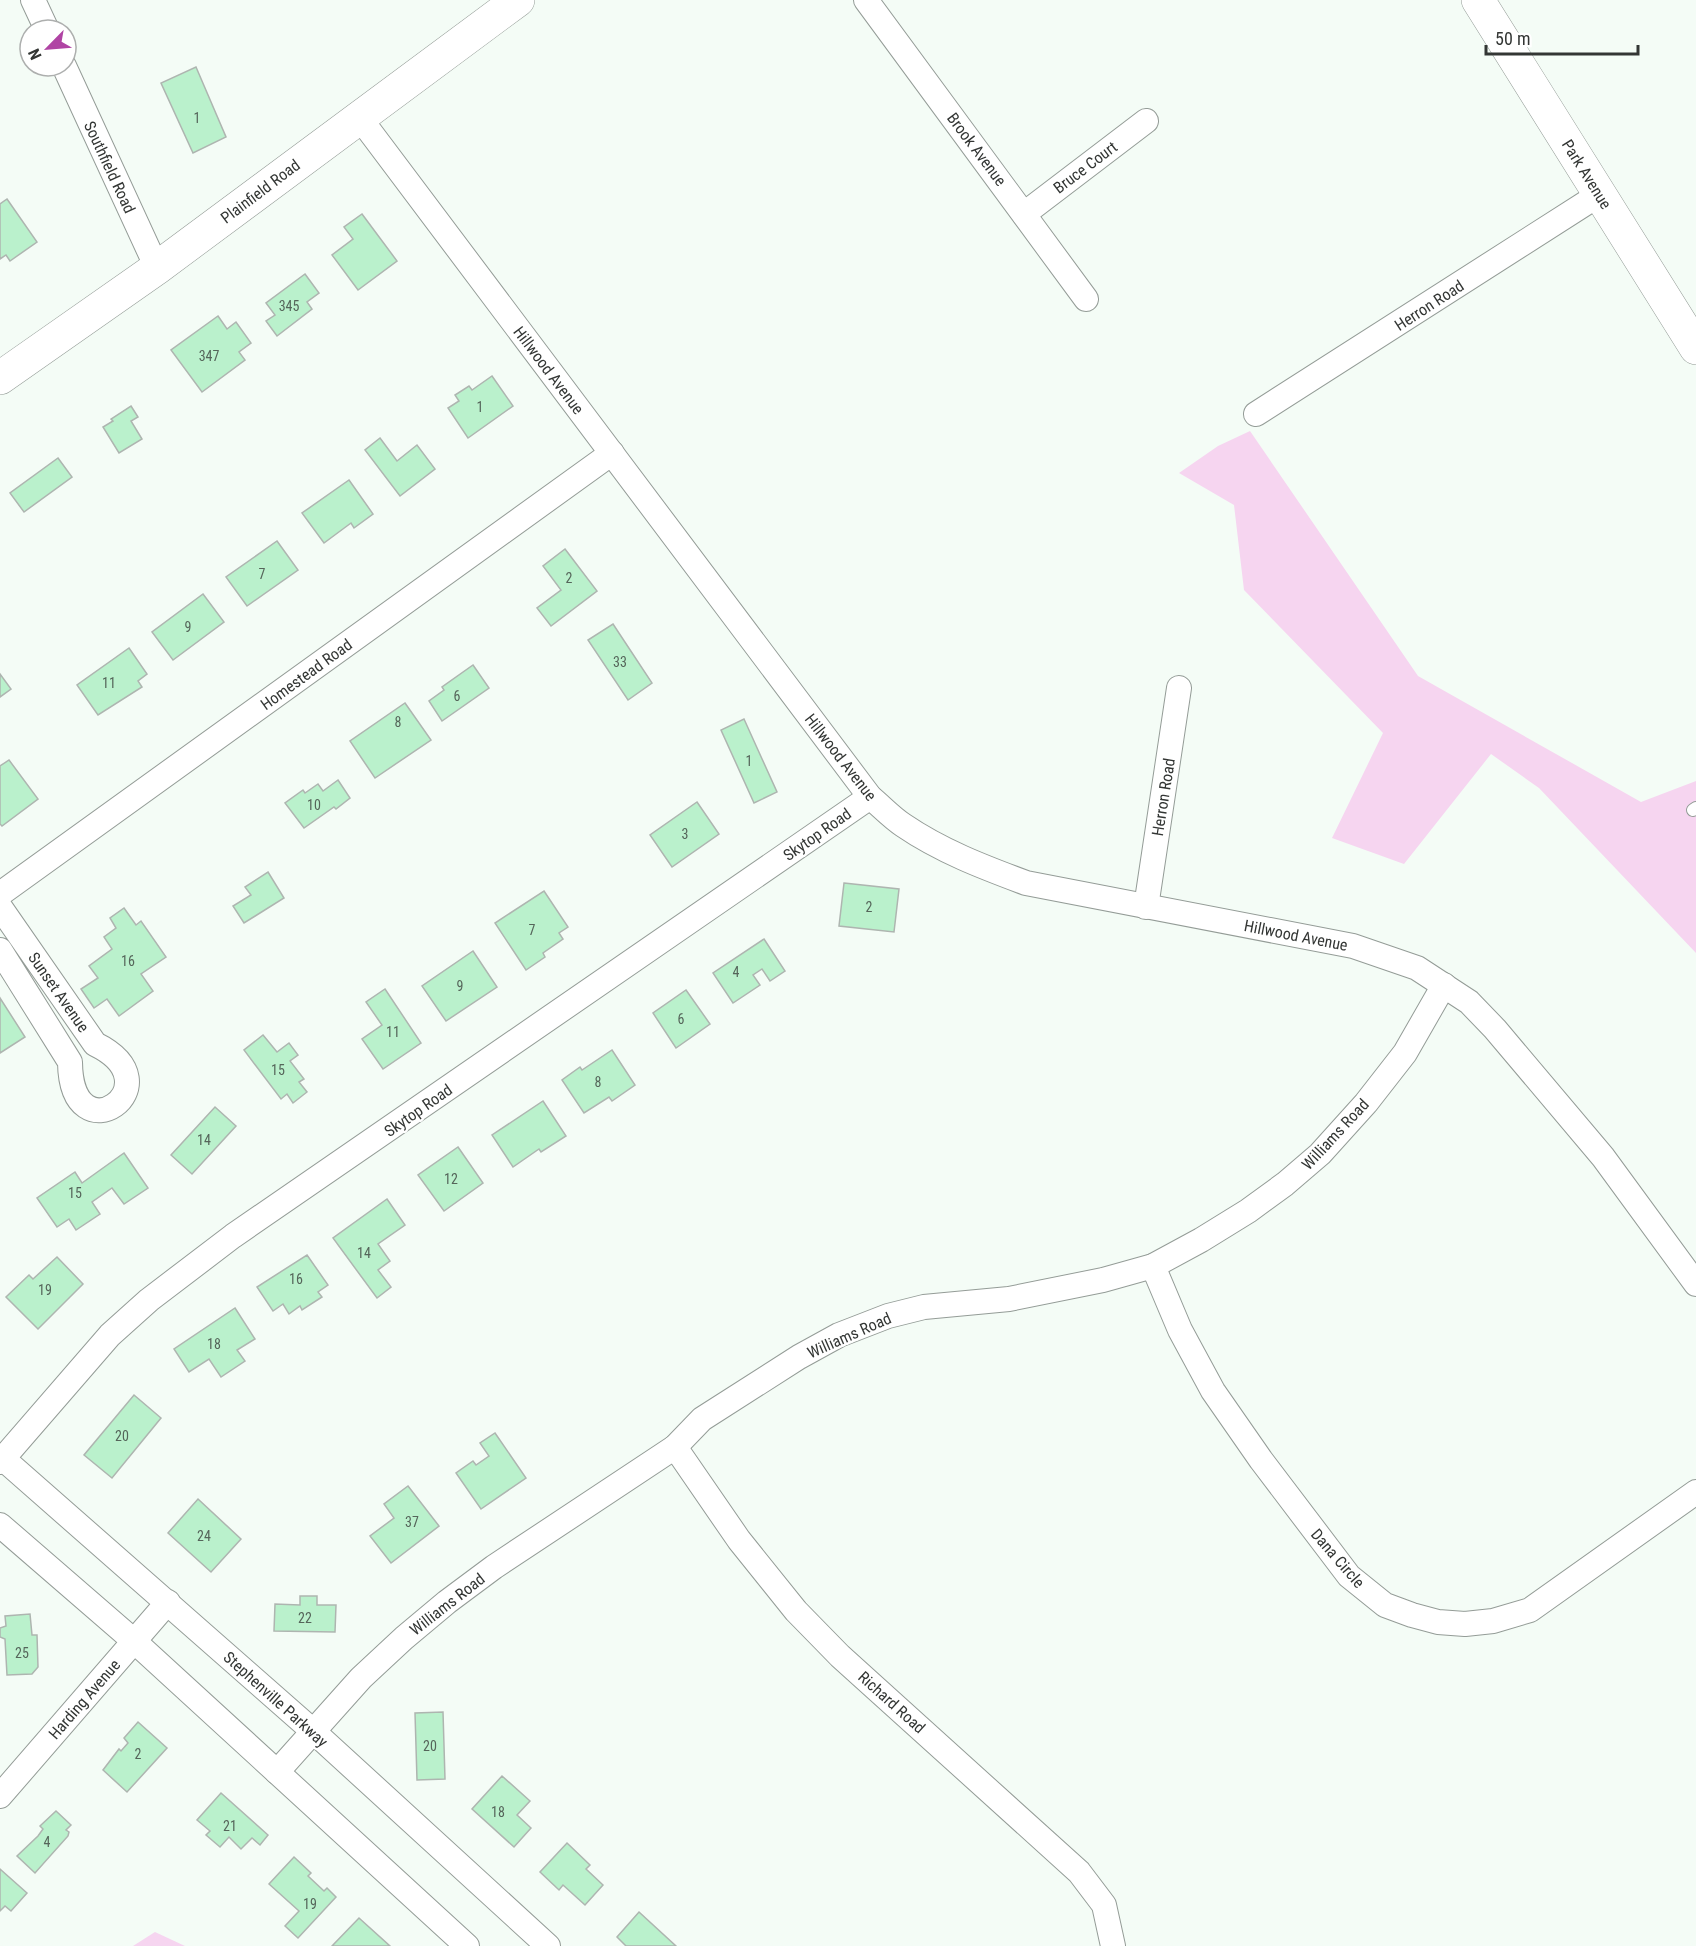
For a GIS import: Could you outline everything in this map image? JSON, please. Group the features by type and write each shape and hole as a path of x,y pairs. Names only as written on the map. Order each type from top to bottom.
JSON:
{"street":[{"path":"33,0 41,18"},
{"name":"Plainfield Road","path":"0,378 157,268 518,0"},
{"name":"Brook Avenue","path":"866,0 1086,299"},
{"name":"Park Avenue","path":"1478,0 1696,348"},
{"name":"Southfield Road","path":"70,78 157,268"},
{"name":"Hillwood Avenue","path":"359,117 870,797 901,824 928,841 983,867 1026,883 1353,946 1417,968 1469,1002 1496,1029 1603,1157 1696,1284"},
{"name":"Bruce Court","path":"1024,214 1146,121"},
{"name":"Herron Road","path":"1256,414 1600,194"},
{"name":"Homestead Road","path":"0,894 612,453"},
{"name":"Herron Road","path":"1146,906 1179,688"},
{"name":"Skytop Road","path":"1,1459 110,1335 149,1300 233,1236 870,797"},
{"name":"Sunset Avenue","path":"0,907 95,1044 107,1050 121,1063 127,1080 126,1092 122,1100 114,1107 104,1110 92,1109 77,1097 70,1076 70,1062 0,950"},
{"name":"Williams Road","path":"277,1772 361,1678 447,1602 494,1567 675,1448 702,1419 799,1357 839,1335 888,1316 924,1306 1009,1299 1103,1280 1153,1266 1248,1211 1320,1154 1366,1103 1405,1053 1444,985"},
{"name":"Dana Circle","path":"1153,1266 1180,1330 1220,1401 1300,1513 1349,1576 1385,1605 1412,1616 1438,1622 1465,1624 1493,1621 1530,1610 1696,1492"},
{"name":"Richard Road","path":"675,1448 739,1540 796,1611 840,1656 1078,1872 1104,1905 1113,1946"},
{"name":"Stephenville Parkway","path":"1,1459 168,1602 548,1946"},
{"path":"0,1525 134,1641 467,1946"},
{"name":"Harding Avenue","path":"0,1796 168,1602"}],"shaded area":[{"path":"1250,431 1418,676 1641,802 1696,781 1696,953 1539,788 1491,754 1404,864 1332,838 1383,733 1244,590 1234,505 1179,473 1218,446"},
{"path":"155,1932 185,1946 133,1946"}],"building":[{"path":"196,67 226,137 193,153 161,83"},
{"path":"7,199 37,242 10,261 6,255 0,259 0,204"},
{"path":"362,214 397,261 358,290 332,255 353,239 344,227"},
{"path":"305,274 319,293 307,302 312,309 277,336 266,321 275,315 266,303"},
{"path":"218,316 227,329 236,322 251,343 239,352 245,360 202,392 171,350"},
{"path":"492,376 513,406 468,438 448,408 459,401 455,395 469,386 472,390"},
{"path":"131,406 138,417 131,421 142,439 119,453 103,427"},
{"path":"380,438 397,461 417,445 435,469 400,496 365,450"},
{"path":"58,458 72,477 24,512 10,493"},
{"path":"349,480 373,514 354,528 351,523 324,543 302,513"},
{"path":"277,541 298,570 247,606 226,577"},
{"path":"565,549 597,591 551,626 537,608 561,590 543,566"},
{"path":"203,594 224,622 173,660 152,632"},
{"path":"613,624 652,683 628,700 588,640"},
{"path":"129,648 147,674 138,681 142,687 98,715 77,685"},
{"path":"473,665 489,688 442,721 429,701 444,690 442,687"},
{"path":"0,674 11,689 0,697"},
{"path":"405,703 431,740 375,778 350,741"},
{"path":"744,719 777,792 754,803 721,730"},
{"path":"9,760 38,799 2,826 0,824 0,766"},
{"path":"338,780 350,798 304,828 285,803 303,790 305,793 318,784 323,791"},
{"path":"697,802 719,834 672,867 650,835"},
{"path":"268,872 284,898 244,923 233,906 251,895 245,887"},
{"path":"844,883 899,889 894,932 839,926"},
{"path":"544,891 568,927 559,933 563,939 543,953 545,957 526,970 495,923"},
{"path":"124,908 136,925 141,921 166,957 141,974 153,991 119,1016 107,999 94,1008 81,989 98,978 89,966 112,949 104,937 116,928 110,918"},
{"path":"764,939 785,971 770,981 762,969 753,975 760,985 733,1003 713,973"},
{"path":"473,951 497,987 446,1021 422,986"},
{"path":"385,989 421,1043 383,1069 362,1039 382,1025 366,1002"},
{"path":"686,990 710,1024 676,1048 653,1013"},
{"path":"0,998 25,1037 0,1053"},
{"path":"263,1035 277,1052 289,1043 298,1055 290,1061 304,1079 299,1082 307,1092 293,1103 287,1094 281,1099 244,1050"},
{"path":"612,1050 635,1085 612,1101 609,1097 584,1113 562,1080 580,1067 582,1070"},
{"path":"543,1101 566,1136 541,1152 539,1149 513,1167 492,1135"},
{"path":"215,1107 236,1126 192,1174 171,1155"},
{"path":"458,1147 483,1183 444,1211 418,1175"},
{"path":"124,1153 148,1188 124,1204 112,1188 92,1202 100,1214 76,1230 69,1219 57,1227 37,1198 75,1172 82,1183"},
{"path":"387,1199 405,1225 378,1244 390,1261 378,1270 391,1287 377,1298 333,1238"},
{"path":"307,1255 328,1285 318,1292 322,1297 302,1310 300,1306 289,1314 283,1304 273,1311 257,1287"},
{"path":"57,1257 83,1284 38,1329 6,1297 29,1275 33,1279"},
{"path":"235,1308 255,1339 237,1350 245,1361 221,1377 209,1359 189,1372 174,1349"},
{"path":"134,1395 161,1418 112,1478 84,1455"},
{"path":"495,1433 526,1478 481,1509 456,1473 473,1461 476,1465 489,1456 480,1443"},
{"path":"408,1486 439,1526 391,1563 370,1536 394,1518 384,1504"},
{"path":"198,1499 241,1539 211,1572 168,1533"},
{"path":"300,1596 317,1596 317,1605 336,1605 335,1632 274,1631 275,1604 300,1605"},
{"path":"30,1614 32,1635 37,1635 38,1667 32,1674 7,1675 5,1639 0,1637 0,1628 6,1626 5,1616"},
{"path":"443,1712 445,1779 417,1780 415,1713"},
{"path":"138,1722 167,1748 127,1792 103,1770 119,1749 121,1751 128,1743 124,1738"},
{"path":"502,1776 530,1801 517,1815 531,1828 514,1847 472,1809"},
{"path":"221,1793 268,1835 260,1845 252,1838 241,1849 229,1837 220,1847 206,1835 210,1831 197,1820"},
{"path":"56,1811 71,1825 66,1830 69,1832 68,1836 35,1873 17,1856 38,1836 43,1829 40,1826"},
{"path":"567,1843 590,1865 586,1869 603,1885 585,1905 563,1885 559,1890 540,1872"},
{"path":"294,1857 311,1873 308,1876 324,1891 327,1888 336,1897 298,1938 285,1926 299,1911 269,1884"},
{"path":"0,1869 27,1893 11,1911 5,1906 0,1911"},
{"path":"639,1912 676,1946 626,1946 617,1937"},
{"path":"359,1918 390,1946 332,1946"}]}
